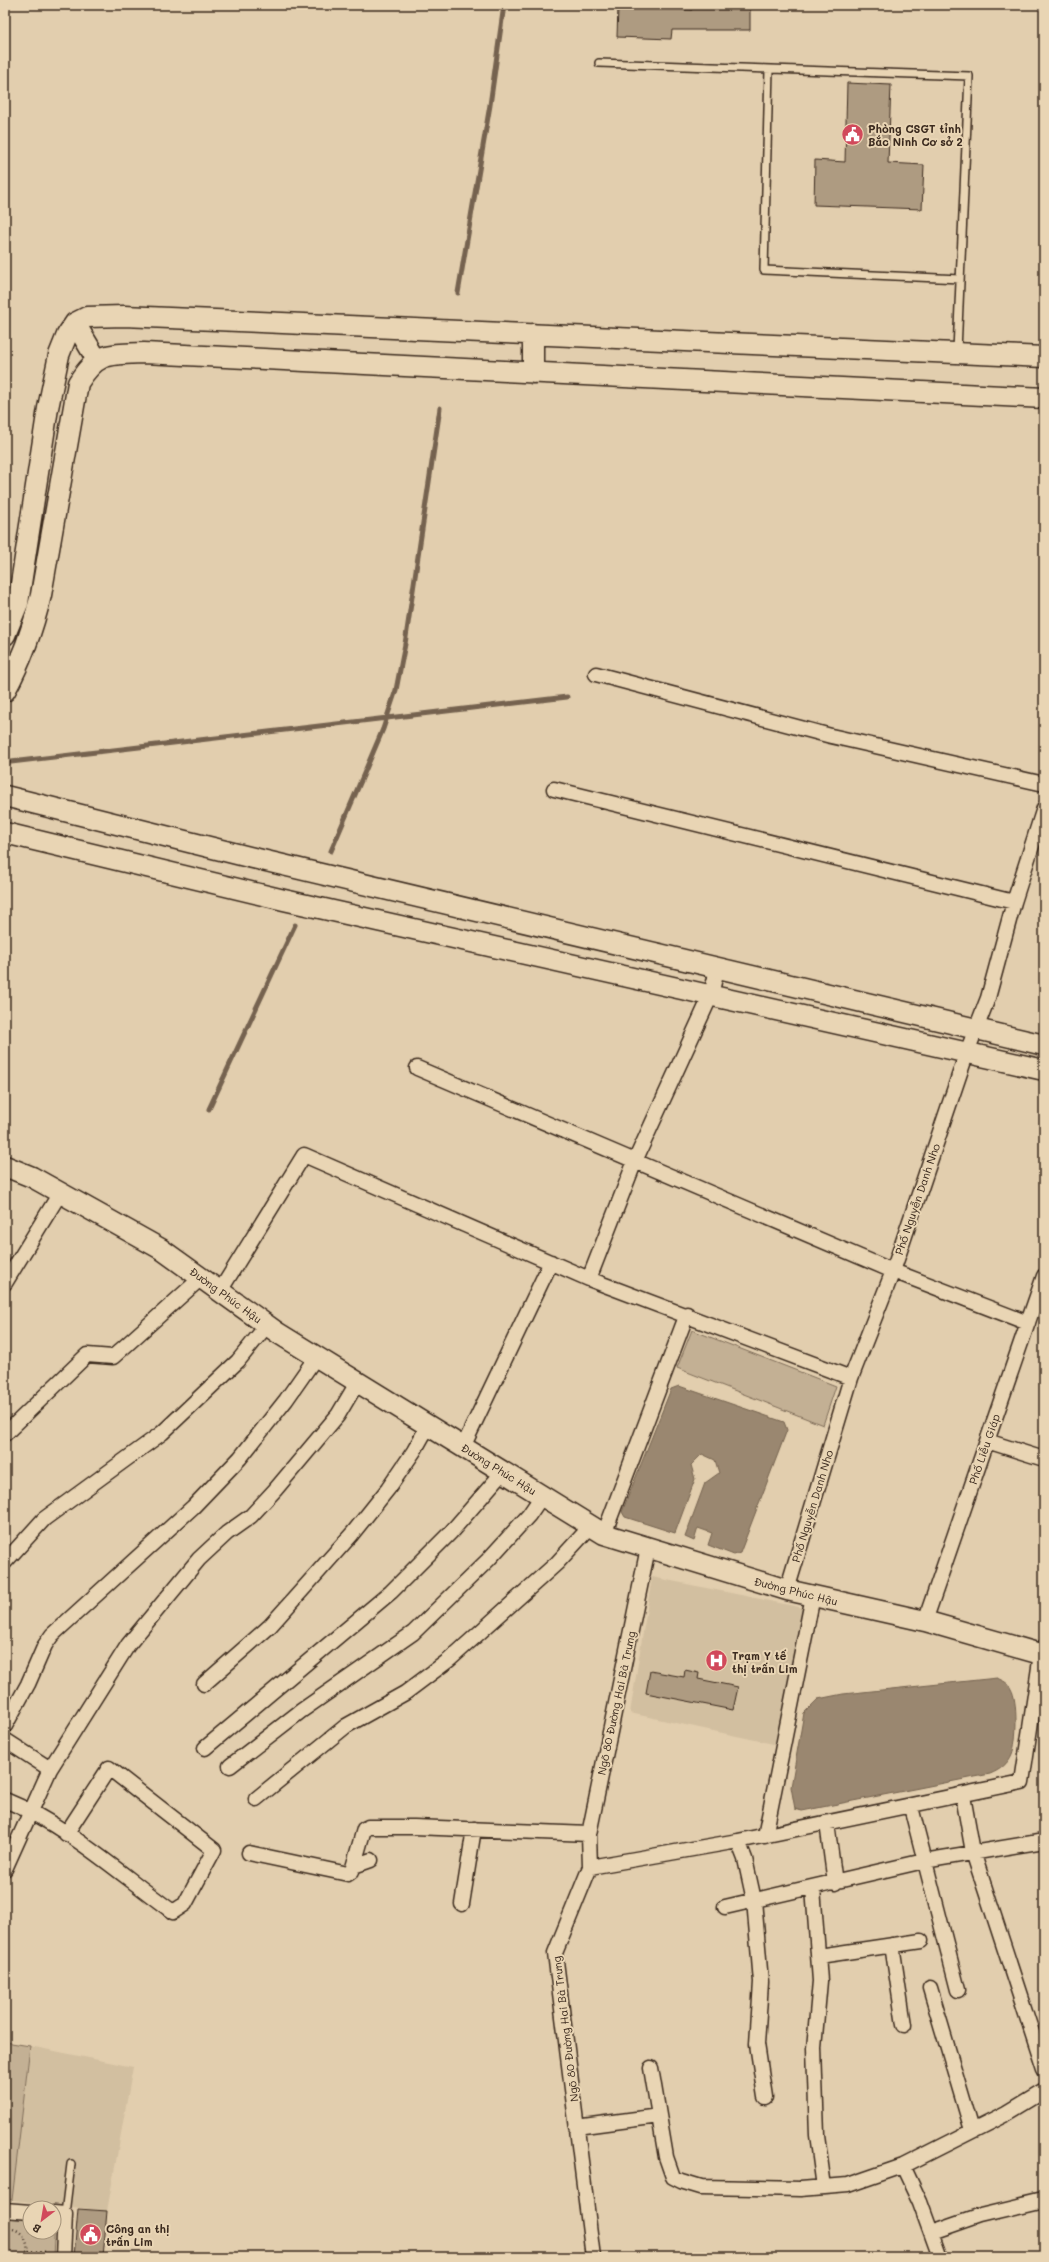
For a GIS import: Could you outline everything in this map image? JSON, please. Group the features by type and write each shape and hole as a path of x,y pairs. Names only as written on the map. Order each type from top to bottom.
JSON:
{"street":[{"path":"5,635 18,603 48,408 59,356 67,335 75,323 94,316 124,316 1044,357"},
{"path":"75,323 97,360"},
{"path":"533,334 534,373"},
{"path":"5,691 18,666 33,626 39,603 78,383 88,367 101,357 122,353 144,353 1044,398"},
{"path":"596,674 831,736 1044,784"},
{"path":"554,789 1014,902"},
{"path":"5,796 257,859 1044,1045"},
{"name":"Phố Nguyễn Danh Nho","path":"787,1590 851,1378 893,1271 967,1052 988,998 1014,902 1044,808"},
{"path":"5,833 276,898 1044,1070"},
{"path":"488,946 496,916"},
{"path":"589,1279 635,1161 710,995 718,969"},
{"path":"417,1068 893,1271 1028,1323"},
{"path":"220,1291 304,1155 589,1279 687,1314 851,1378"},
{"name":"Đường Phúc Hậu","path":"5,1166 32,1177 161,1249 267,1325 316,1357 598,1530 648,1548 787,1590 925,1621 1043,1652"},
{"path":"5,1282 60,1193"},
{"path":"463,1447 551,1262"},
{"name":"Phố Liễu Giáp","path":"925,1621 1044,1276"},
{"path":"5,1434 87,1355 113,1357 202,1278"},
{"path":"256,1799 346,1726 405,1693 449,1660 557,1563 598,1530 687,1314"},
{"path":"5,1562 44,1519 162,1433 238,1361 267,1325"},
{"path":"5,1724 28,1684 45,1645 52,1635 193,1507 240,1458 286,1400 316,1357"},
{"path":"5,1869 50,1769 128,1645 199,1559 227,1532 251,1516 275,1490 338,1415 358,1383"},
{"path":"204,1684 270,1626 352,1534 388,1489 414,1451 428,1426"},
{"path":"987,1441 1044,1459"},
{"path":"205,1748 391,1592 451,1532 478,1499 503,1472"},
{"path":"230,1766 301,1711 413,1633 488,1560 529,1515 542,1496"},
{"name":"Ngõ 80 Đường Hai Bà Trưng","path":"592,2257 555,1953 590,1867 589,1834 648,1548"},
{"path":"765,1836 813,1596"},
{"path":"590,1867 765,1836 963,1796 1022,1782 1043,1652"},
{"path":"5,1740 50,1769"},
{"path":"5,1800 31,1811 66,1834 173,1912 185,1904 214,1850 109,1768 66,1834"},
{"path":"963,1796 973,1852 1044,2069"},
{"path":"911,1806 958,1990"},
{"path":"827,1823 835,1883"},
{"path":"249,1854 348,1874 351,1873 354,1866 366,1828 414,1827 589,1834"},
{"path":"462,1904 474,1829"},
{"path":"738,1841 745,1858 754,1900 761,1982 757,2044 765,2097"},
{"path":"725,1907 835,1883 924,1861 1044,1841"},
{"path":"354,1866 371,1860"},
{"path":"813,1888 820,1981 814,2048 817,2135 824,2187"},
{"path":"819,1956 892,1944 921,1941"},
{"path":"892,1944 904,2025"},
{"path":"930,1988 972,2130"},
{"path":"651,2068 666,2158 673,2177 681,2181 701,2186 801,2189 848,2185 903,2166 1006,2114 1044,2091"},
{"path":"576,2127 659,2116"},
{"path":"903,2166 932,2232 940,2257"},
{"path":"932,2232 981,2215 1044,2200"},
{"path":"5,2210 22,2211"},
{"path":"62,2240 63,2255"}],"lane":[{"path":"599,63 969,76 957,353"},
{"path":"770,69 764,270 960,279"},
{"path":"62,2205 71,2164"}],"path":[{"path":"5,2229 15,2230 21,2233 25,2238 28,2251 26,2257"},
{"path":"28,2251 63,2255"}],"shaded area":[{"path":"692,1330 836,1386 823,1425 677,1368"},
{"path":"679,1386 784,1422 787,1430 740,1553 734,1555 708,1545 712,1533 698,1528 694,1541 685,1537 705,1483 719,1473 715,1460 702,1454 691,1465 695,1479 675,1533 625,1517 622,1512 671,1389"},
{"name":"Trạm Y tế thị trấn Lim","path":"652,1577 804,1608 778,1745 630,1713"},
{"path":"997,1678 1005,1682 1010,1687 1013,1694 1016,1711 1016,1731 1012,1754 1006,1764 997,1771 990,1774 802,1811 795,1809 791,1787 804,1713 818,1699 843,1694"},
{"path":"5,2042 30,2046 12,2200 5,2199"},
{"path":"30,2046 133,2067 107,2211 62,2206 62,2200 12,2200"},
{"path":"5,2215 22,2216 22,2240 54,2240 53,2257 5,2257"}],"building":[{"path":"692,5 750,5 750,30 672,30 671,39 617,37 618,7 692,10"},
{"path":"847,83 891,85 888,163 924,165 922,209 814,205 815,160 845,162"},
{"path":"685,1670 699,1673 698,1679 738,1687 733,1710 646,1693 650,1671 684,1677"},
{"name":"Công an thị trấn Lim","path":"78,2209 107,2211 103,2257 74,2257"}],"waterway":[{"path":"458,293 490,105 504,5"},
{"path":"331,851 383,729 396,690 405,644 440,408"},
{"path":"11,762 567,697"},
{"path":"209,1109 295,925"}],"place":[{"name":"Phòng CSGT tỉnh Bắc Ninh Cơ sở 2","path":"852,134"},
{"name":"Trạm Y tế thị trấn Lim","path":"716,1661"},
{"name":"Công an thị trấn Lim","path":"91,2234"}]}
